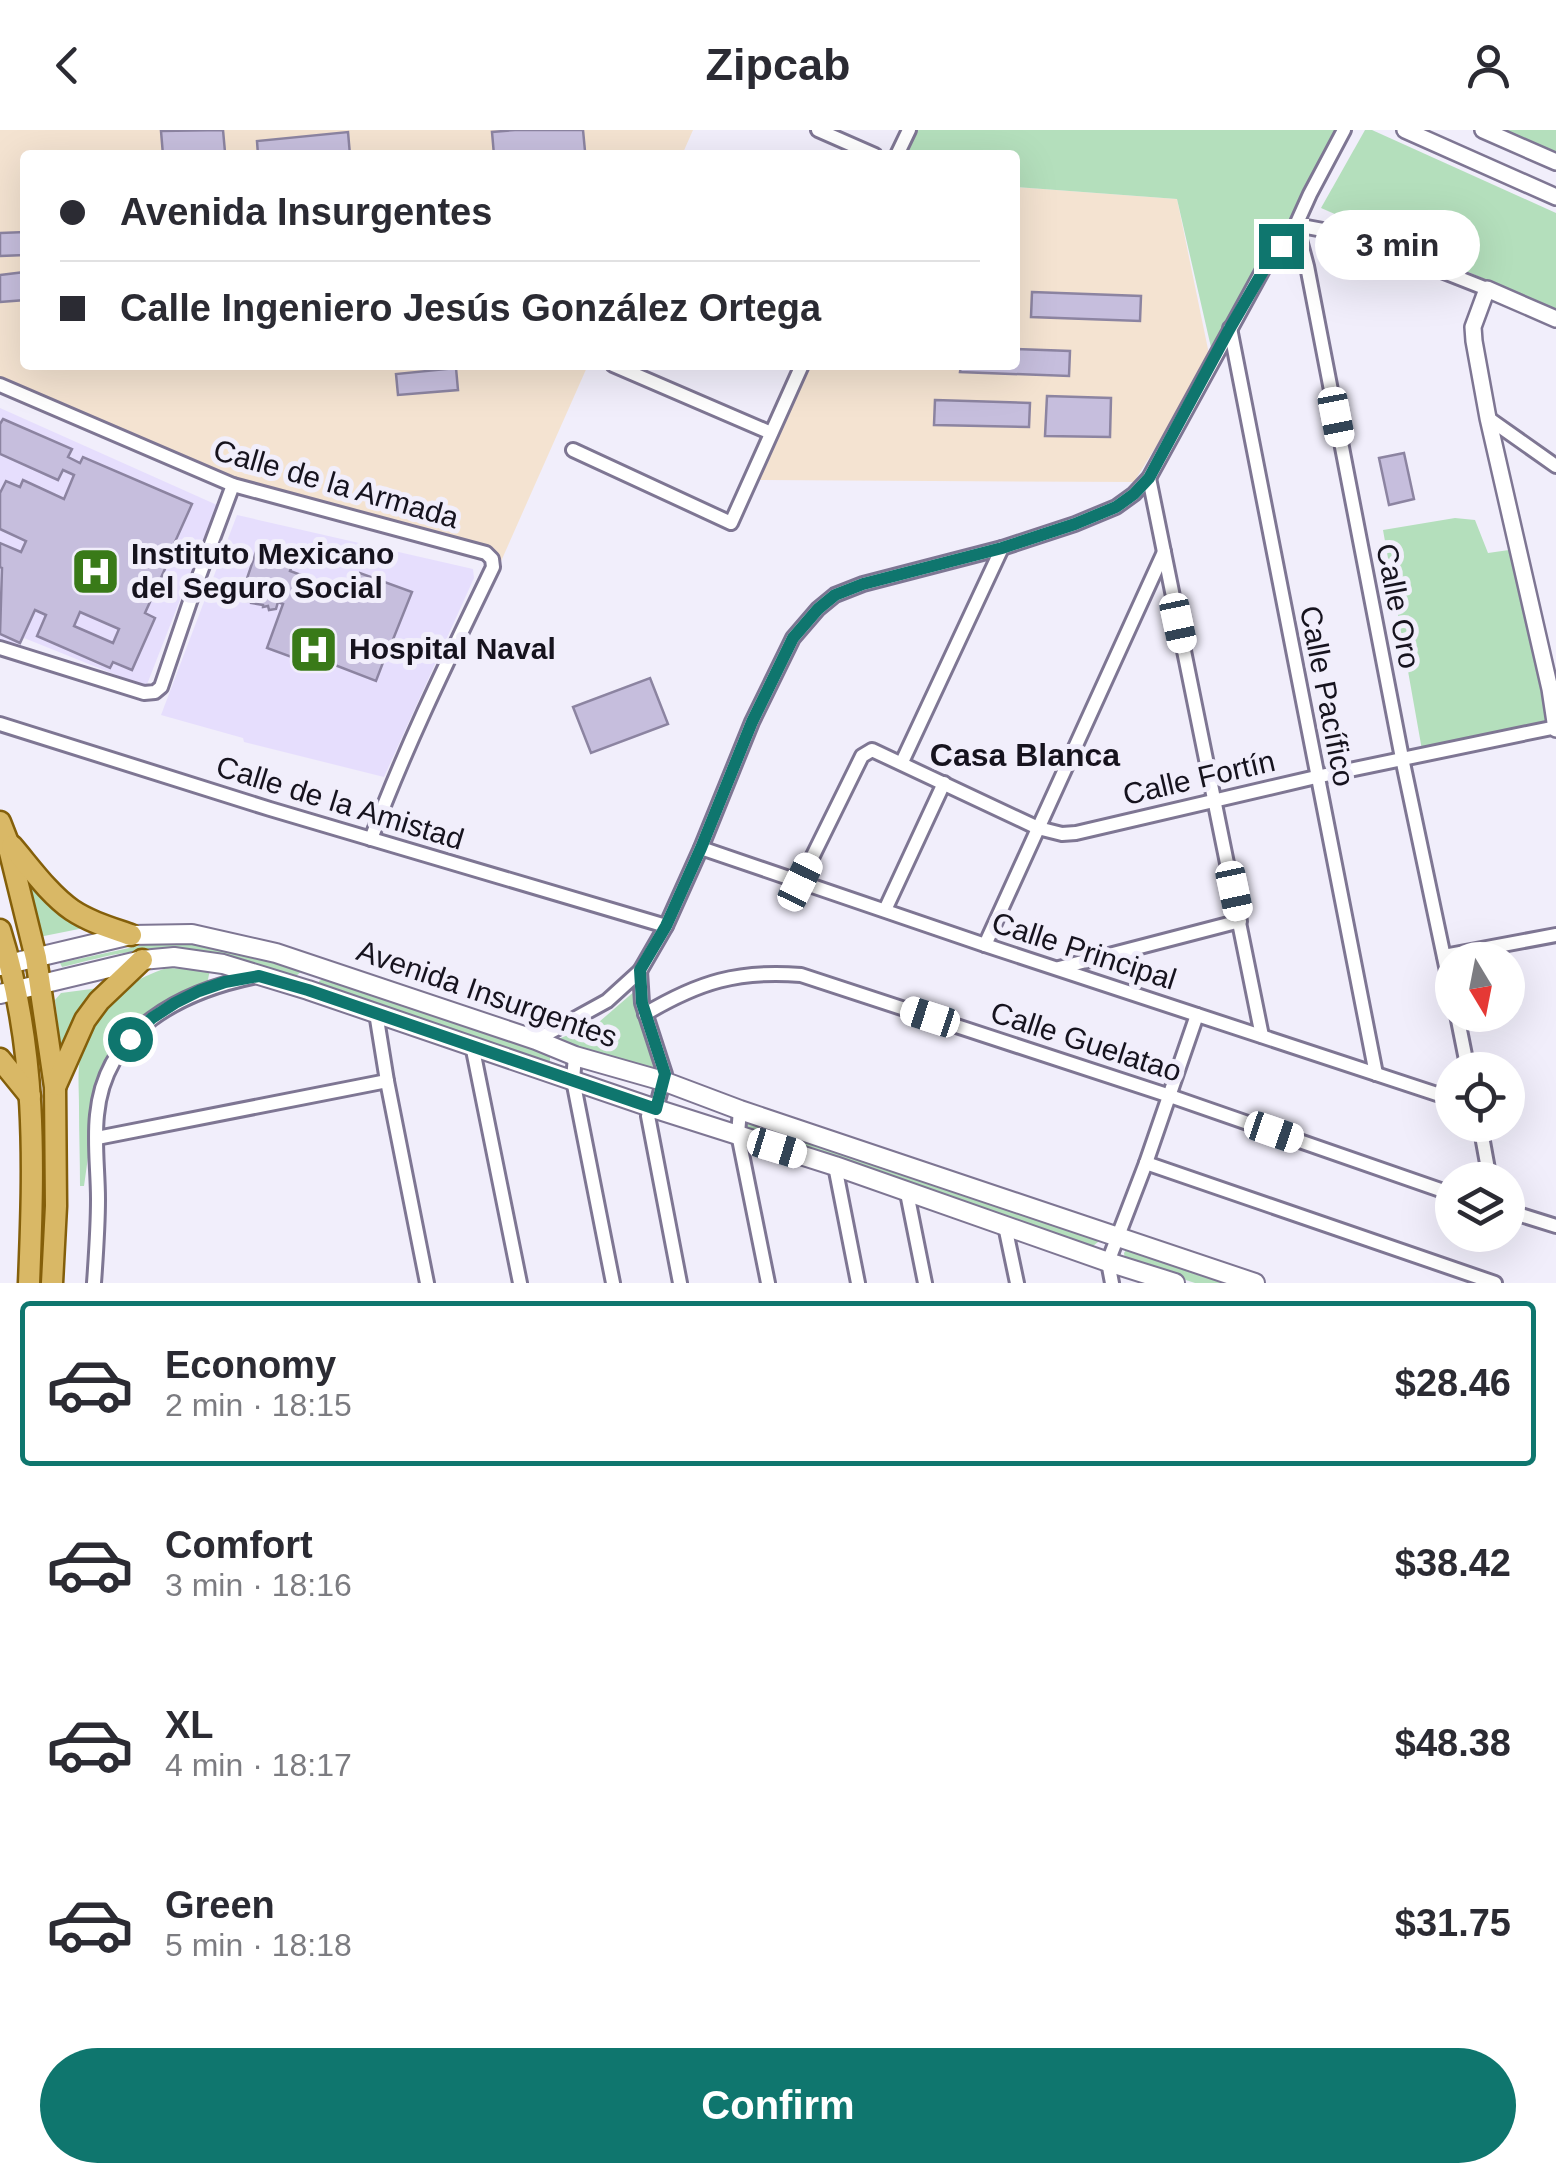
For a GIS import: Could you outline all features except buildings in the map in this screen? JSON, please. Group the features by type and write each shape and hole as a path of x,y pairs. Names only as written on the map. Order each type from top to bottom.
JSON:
{"main road":[{"path":"3,831 72,910 131,935"},
{"path":"3,831 36,958 56,1087 52,1283"},
{"path":"0,930 8,992 31,1097 29,1283"},
{"name":"Avenida Insurgentes","path":"5,965 131,935 192,934 276,952 1255,1283"},
{"name":"Avenida Insurgentes","path":"8,992 142,960 174,957 222,964 1175,1283"},
{"path":"56,1087 85,1020 142,960"},
{"path":"308,990 314,965"},
{"path":"0,1059 31,1097"},
{"path":"32,1204 56,1206"}],"street":[{"path":"818,130 864,150"},
{"path":"536,1040 607,1001 640,970 666,926 752,722 793,638 818,609 835,595 863,584 1002,548 1075,524 1116,507 1149,478 1266,266 1296,226 1344,130"},
{"path":"1405,130 1556,197"},
{"path":"1476,162 1486,132 1556,162"},
{"path":"1296,226 1350,235 1556,319"},
{"name":"Calle Oro","path":"1296,226 1441,942"},
{"path":"1486,289 1472,327 1488,418 1556,727"},
{"name":"Calle Pacífico","path":"1230,328 1376,1074"},
{"path":"625,370 771,433"},
{"path":"574,450 732,523 800,370"},
{"name":"Calle de la Armada","path":"0,385 233,486 486,553 492,559 493,567 428,701 371,838"},
{"path":"1488,418 1556,466"},
{"path":"1149,478 1262,1036"},
{"path":"0,648 144,693 155,692 233,486"},
{"path":"902,762 1002,548"},
{"path":"985,945 1164,552"},
{"path":"1540,652 1556,663"},
{"name":"Calle de la Amistad","path":"0,724 666,926"},
{"name":"Calle Fortín","path":"800,882 862,756 872,750 1038,828 1062,834 1556,727"},
{"path":"885,910 944,783"},
{"name":"Calle Principal","path":"701,848 1435,1093"},
{"path":"1058,968 1240,921"},
{"path":"1519,942 1556,935"},
{"path":"640,970 642,1003 665,1074 656,1109 648,1116 680,1283"},
{"name":"Calle Guelatao","path":"645,1014 695,987 735,976 800,975 1435,1188"},
{"name":"Avenida Insurgentes","path":"94,1283 97,1113 114,1060 152,1018 199,991 259,976"},
{"path":"376,1013 428,1283"},
{"path":"1112,1283 1108,1262 1197,1016"},
{"path":"472,1045 520,1283"},
{"path":"575,1056 574,1080 614,1283"},
{"path":"96,1138 387,1081"},
{"path":"740,1110 738,1134 768,1283"},
{"path":"1146,1163 1495,1283"},
{"path":"834,1166 858,1283"},
{"path":"907,1192 926,1283"},
{"path":"1525,1216 1556,1226"},
{"path":"1005,1226 1017,1283"}],"shaded area":[{"path":"0,130 693,130 684,150 20,150 20,370 586,370 498,568 496,556 232,481 0,380"},
{"path":"1020,187 1177,199 1210,359 1134,482 756,480 805,370 1020,370"},
{"name":"Instituto Mexicano del Seguro Social","path":"0,408 217,505 146,687 24,638 20,645 0,640"},
{"name":"Hospital Naval","path":"237,515 473,569 474,578 384,777 244,742 243,738 161,715"}],"green space":[{"path":"914,130 1340,130 1213,356 1177,199 1020,187 1020,150 905,150"},
{"path":"1365,130 1556,213 1556,310 1321,208"},
{"path":"1501,130 1556,130 1556,154"},
{"path":"1455,518 1475,520 1488,553 1509,550 1543,688 1547,724 1422,750 1383,530"},
{"path":"26,875 89,927 39,937 21,876"},
{"path":"166,940 200,941 300,964 302,971 296,976 215,956 153,950 62,967 60,963"},
{"path":"167,968 210,970 207,984 146,1019 97,1093 84,1186 80,1186 79,1072 86,1036 112,998 138,980"},
{"path":"327,977 550,1054 550,1063 320,989 319,981"},
{"path":"99,988 64,1050 55,1000 61,993"},
{"path":"636,990 647,1043 660,1075 556,1040 599,1022"},
{"path":"746,1122 1099,1238 1098,1242 1093,1246 745,1132"},
{"path":"1128,1247 1233,1283 1195,1283 1125,1260"}],"place":[{"name":"Instituto Mexicano del Seguro Social","path":"96,571"},
{"name":"Hospital Naval","path":"314,649"}],"district":[{"name":"Casa Blanca","path":"1025,755"}],"route":[{"path":"130,1039 152,1018 199,991 259,976 656,1109 665,1074 642,1003 640,970 666,926 752,722 793,638 835,595 1075,524 1116,507 1134,494 1149,478 1230,328 1281,246"}]}
